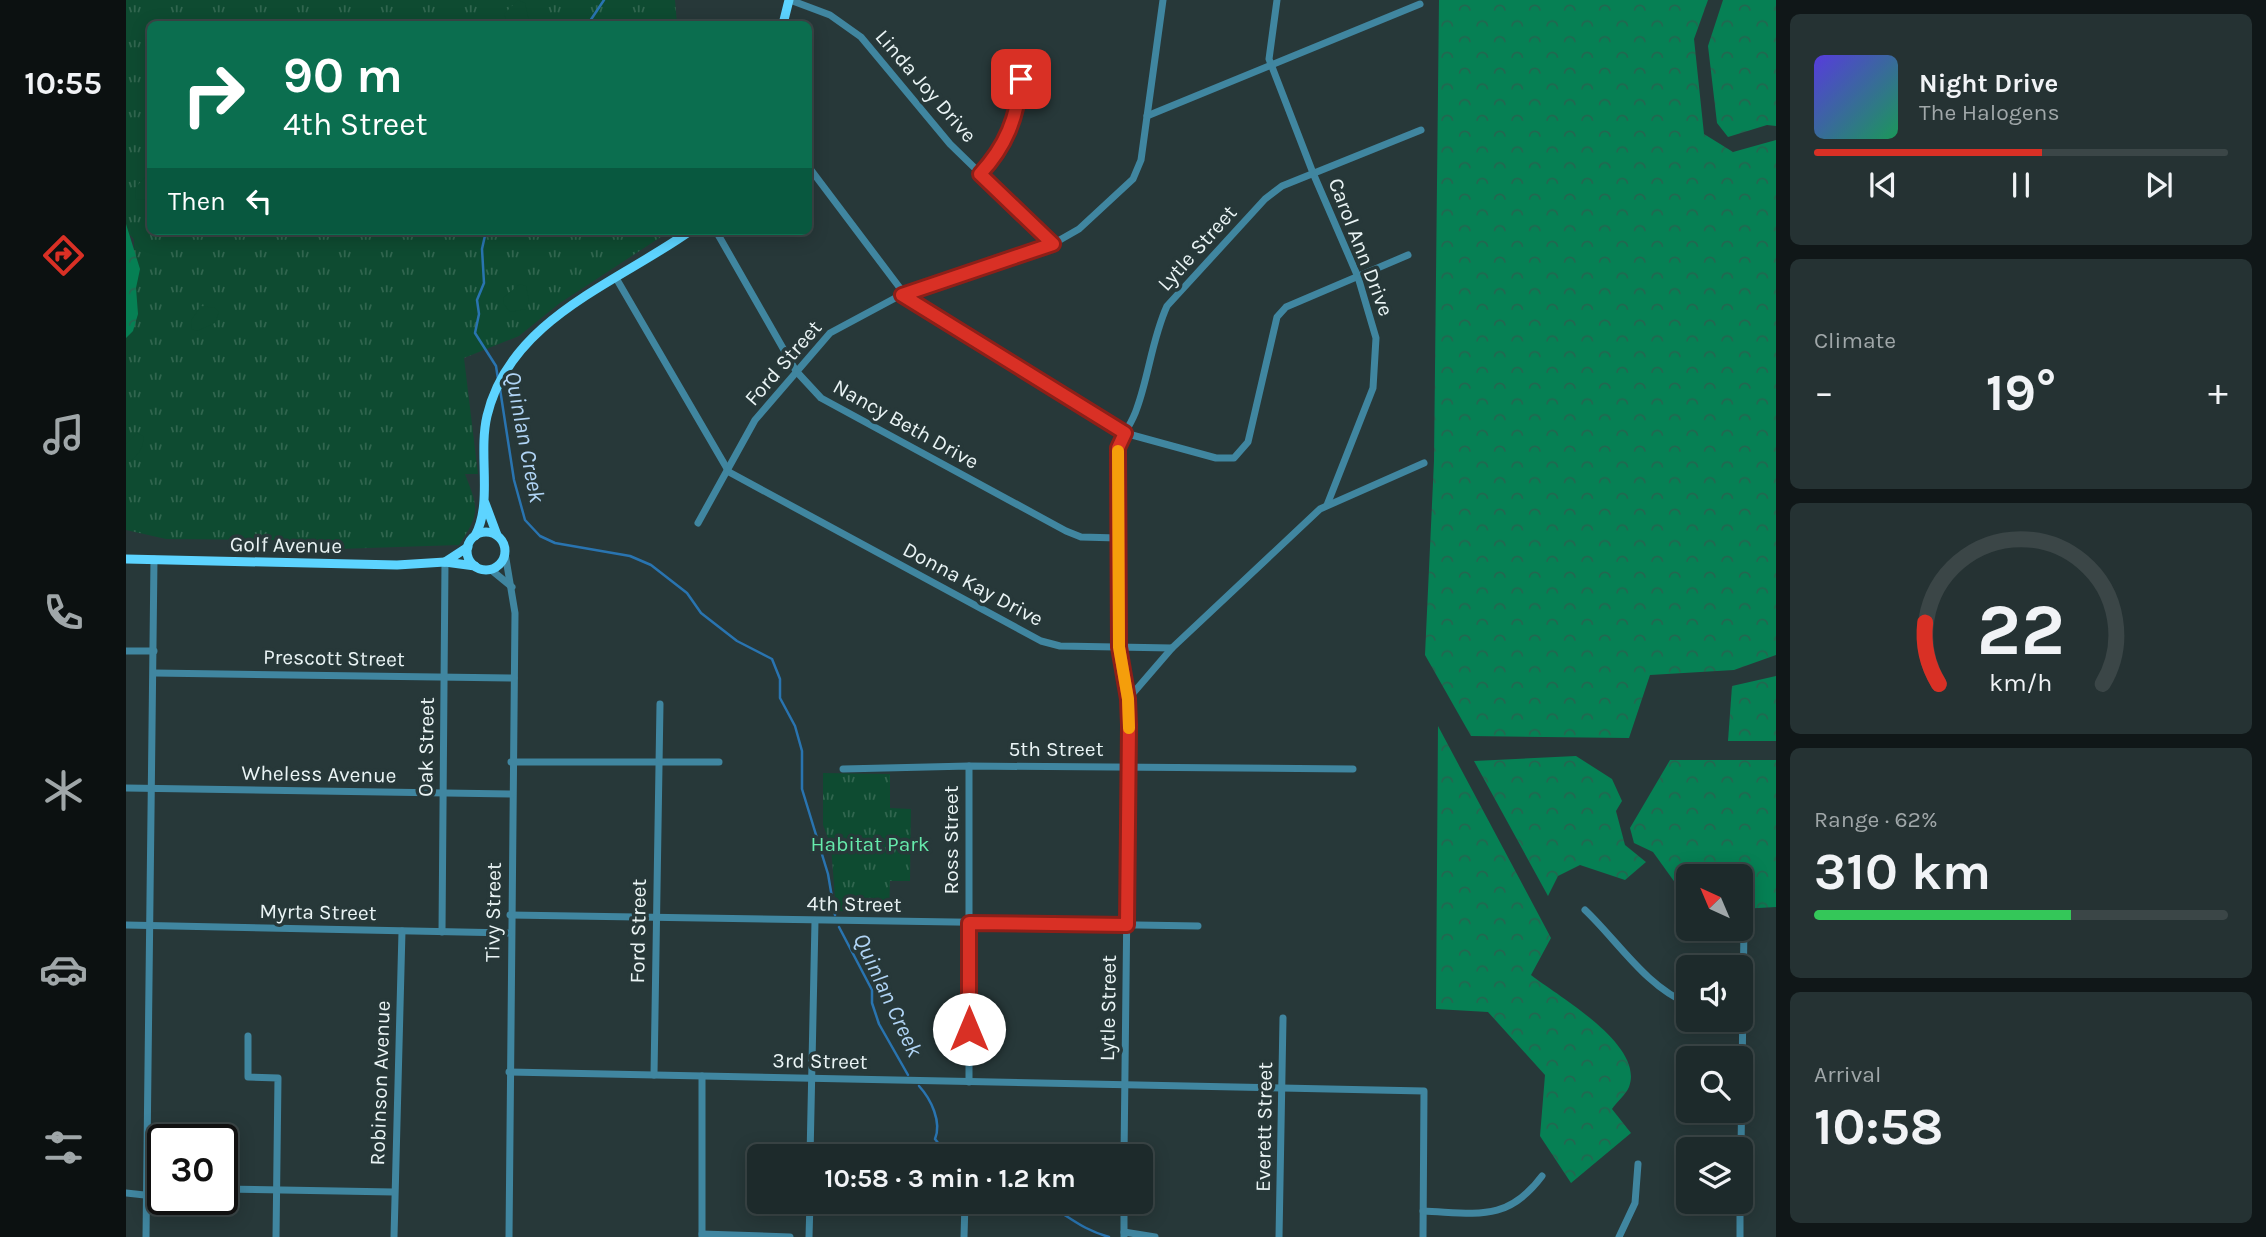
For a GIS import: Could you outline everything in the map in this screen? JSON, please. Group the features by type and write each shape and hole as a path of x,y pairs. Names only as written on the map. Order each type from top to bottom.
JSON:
{"main road":[{"path":"784,21 790,0"},
{"path":"484,501 505,553 500,563 490,569 475,566 468,556 468,547 480,527 484,501 482,455 488,415 503,376 526,343 543,327 684,235"},
{"path":"475,536 485,532 498,536"},
{"name":"Golf Avenue","path":"444,562 468,547"},
{"name":"Golf Avenue","path":"126,559 397,565 444,562 475,566"}],"street":[{"name":"Linda Joy Drive","path":"790,0 830,15 861,37 980,174 1053,244"},
{"name":"Ford Street","path":"698,523 755,420 816,346 838,327 902,295 1053,244 1096,217 1133,179 1139,171 1163,0"},
{"name":"Carol Ann Drive","path":"1276,0 1269,46 1271,65 1313,173 1358,277 1376,338 1373,388 1327,506"},
{"path":"1147,116 1420,4"},
{"path":"980,174 999,154 1007,139 1021,86 1020,70"},
{"name":"Lytle Street","path":"1124,1144 1128,699 1119,647 1118,448 1130,428 1138,405 1159,324 1167,306 1265,199 1282,186 1421,130"},
{"path":"812,171 902,295 1125,433 1216,458 1234,458 1248,442 1277,317 1286,307 1408,254"},
{"name":"Nancy Beth Drive","path":"718,235 796,371 821,398 1066,531 1081,537 1118,538"},
{"path":"616,278 727,470"},
{"path":"1128,699 1172,648 1327,506 1424,463"},
{"name":"Donna Kay Drive","path":"727,470 1041,641 1060,646 1172,648"},
{"name":"Tivy Street","path":"505,553 515,613 509,1237"},
{"path":"148,1124 154,559"},
{"name":"Oak Street","path":"442,932 444,562"},
{"path":"490,569 512,587"},
{"path":"126,651 154,651"},
{"name":"Prescott Street","path":"154,673 514,678"},
{"name":"Ford Street","path":"653,1075 660,704"},
{"path":"512,762 719,762"},
{"name":"5th Street","path":"843,769 969,766 1353,769"},
{"name":"Ross Street","path":"969,766 969,1082"},
{"name":"Wheless Avenue","path":"126,788 512,794"},
{"path":"1585,910 1626,954 1676,997"},
{"name":"4th Street","path":"510,915 1198,926"},
{"path":"810,1144 815,921"},
{"name":"Myrta Street","path":"126,925 510,933"},
{"name":"Robinson Avenue","path":"394,1237 402,931"},
{"name":"Everett Street","path":"1279,1237 1283,1018"},
{"path":"1741,1032 1741,1137"},
{"path":"248,1036 248,1077 278,1077 276,1237"},
{"name":"3rd Street","path":"509,1072 1424,1091 1423,1211"},
{"path":"702,1076 702,1235 790,1237"},
{"path":"1619,1237 1635,1203 1638,1164"},
{"path":"1423,1237 1423,1211 1500,1211 1519,1202 1542,1176"},
{"path":"238,1189 394,1192"},
{"path":"126,1192 147,1197 146,1237"},
{"path":"809,1237 810,1214"},
{"path":"964,1237 965,1214"},
{"path":"1124,1214 1124,1235 1155,1237"},
{"path":"1740,1214 1740,1237"}],"green space":[{"path":"126,0 675,0 677,21 147,21 147,235 664,235 560,303 519,336 464,358 478,474 465,474 475,511 471,525 459,545 338,549 272,540 166,539 126,530 126,323 134,323 134,239 126,231"},
{"path":"518,0 525,3 529,21 507,21 504,14"},
{"path":"1439,0 1708,0 1694,39 1704,134 1733,152 1776,140 1776,655 1734,670 1650,675 1629,738 1471,736 1425,655 1434,461"},
{"path":"1723,0 1776,0 1776,126 1767,125 1728,137 1717,123 1708,46"},
{"path":"147,175 147,200 136,199 135,188"},
{"path":"126,224 140,269 136,288 138,314 133,331 126,338"},
{"path":"520,284 526,286 529,300 526,309 510,312 503,303 504,297"},
{"path":"201,306 215,308 219,312 215,323 197,331 191,329 192,319"},
{"path":"137,433 143,436 143,445 136,456 126,464 126,444"},
{"path":"1776,676 1776,741 1728,741 1732,686"},
{"path":"1438,726 1551,938 1531,975 1596,1023 1624,1055 1631,1071 1629,1087 1612,1109 1631,1133 1571,1183 1540,1136 1545,1075 1488,1012 1436,1009"},
{"path":"1576,756 1612,779 1622,801 1616,811 1625,845 1646,862 1625,880 1580,865 1558,876 1548,896 1474,761"},
{"path":"1670,760 1776,760 1776,907 1754,908 1754,864 1676,864 1676,884 1653,852 1634,843 1630,828"},
{"name":"Habitat Park","path":"823,773 890,774 890,808 911,809 910,881 890,881 889,912 836,911 831,846 823,825"}],"waterway":[{"name":"Quinlan Creek","path":"590,21 604,0"},
{"name":"Quinlan Creek","path":"485,235 482,249 484,283 477,300 479,314 475,333 496,366 498,379"},
{"name":"Quinlan Creek","path":"500,389 514,480 525,520 540,536 555,543 630,556 651,565 687,593 701,613 737,641 772,659 780,679 780,698 795,726 802,751 802,789 828,874 835,915"},
{"name":"Quinlan Creek","path":"839,927 872,990 872,1003 879,1024 908,1075"},
{"name":"Quinlan Creek","path":"919,1086 934,1111 937,1125 935,1139 939,1144"},
{"name":"Quinlan Creek","path":"1062,1214 1089,1230 1109,1237"}],"slow traffic":[{"path":"1118,451 1119,647 1128,699 1129,728"}],"route":[{"path":"969,1029 969,923 1127,925 1129,725 1128,699 1119,647 1118,516 1118,448 1125,433 902,295 1053,244 980,174 1004,147 1021,79"}]}
